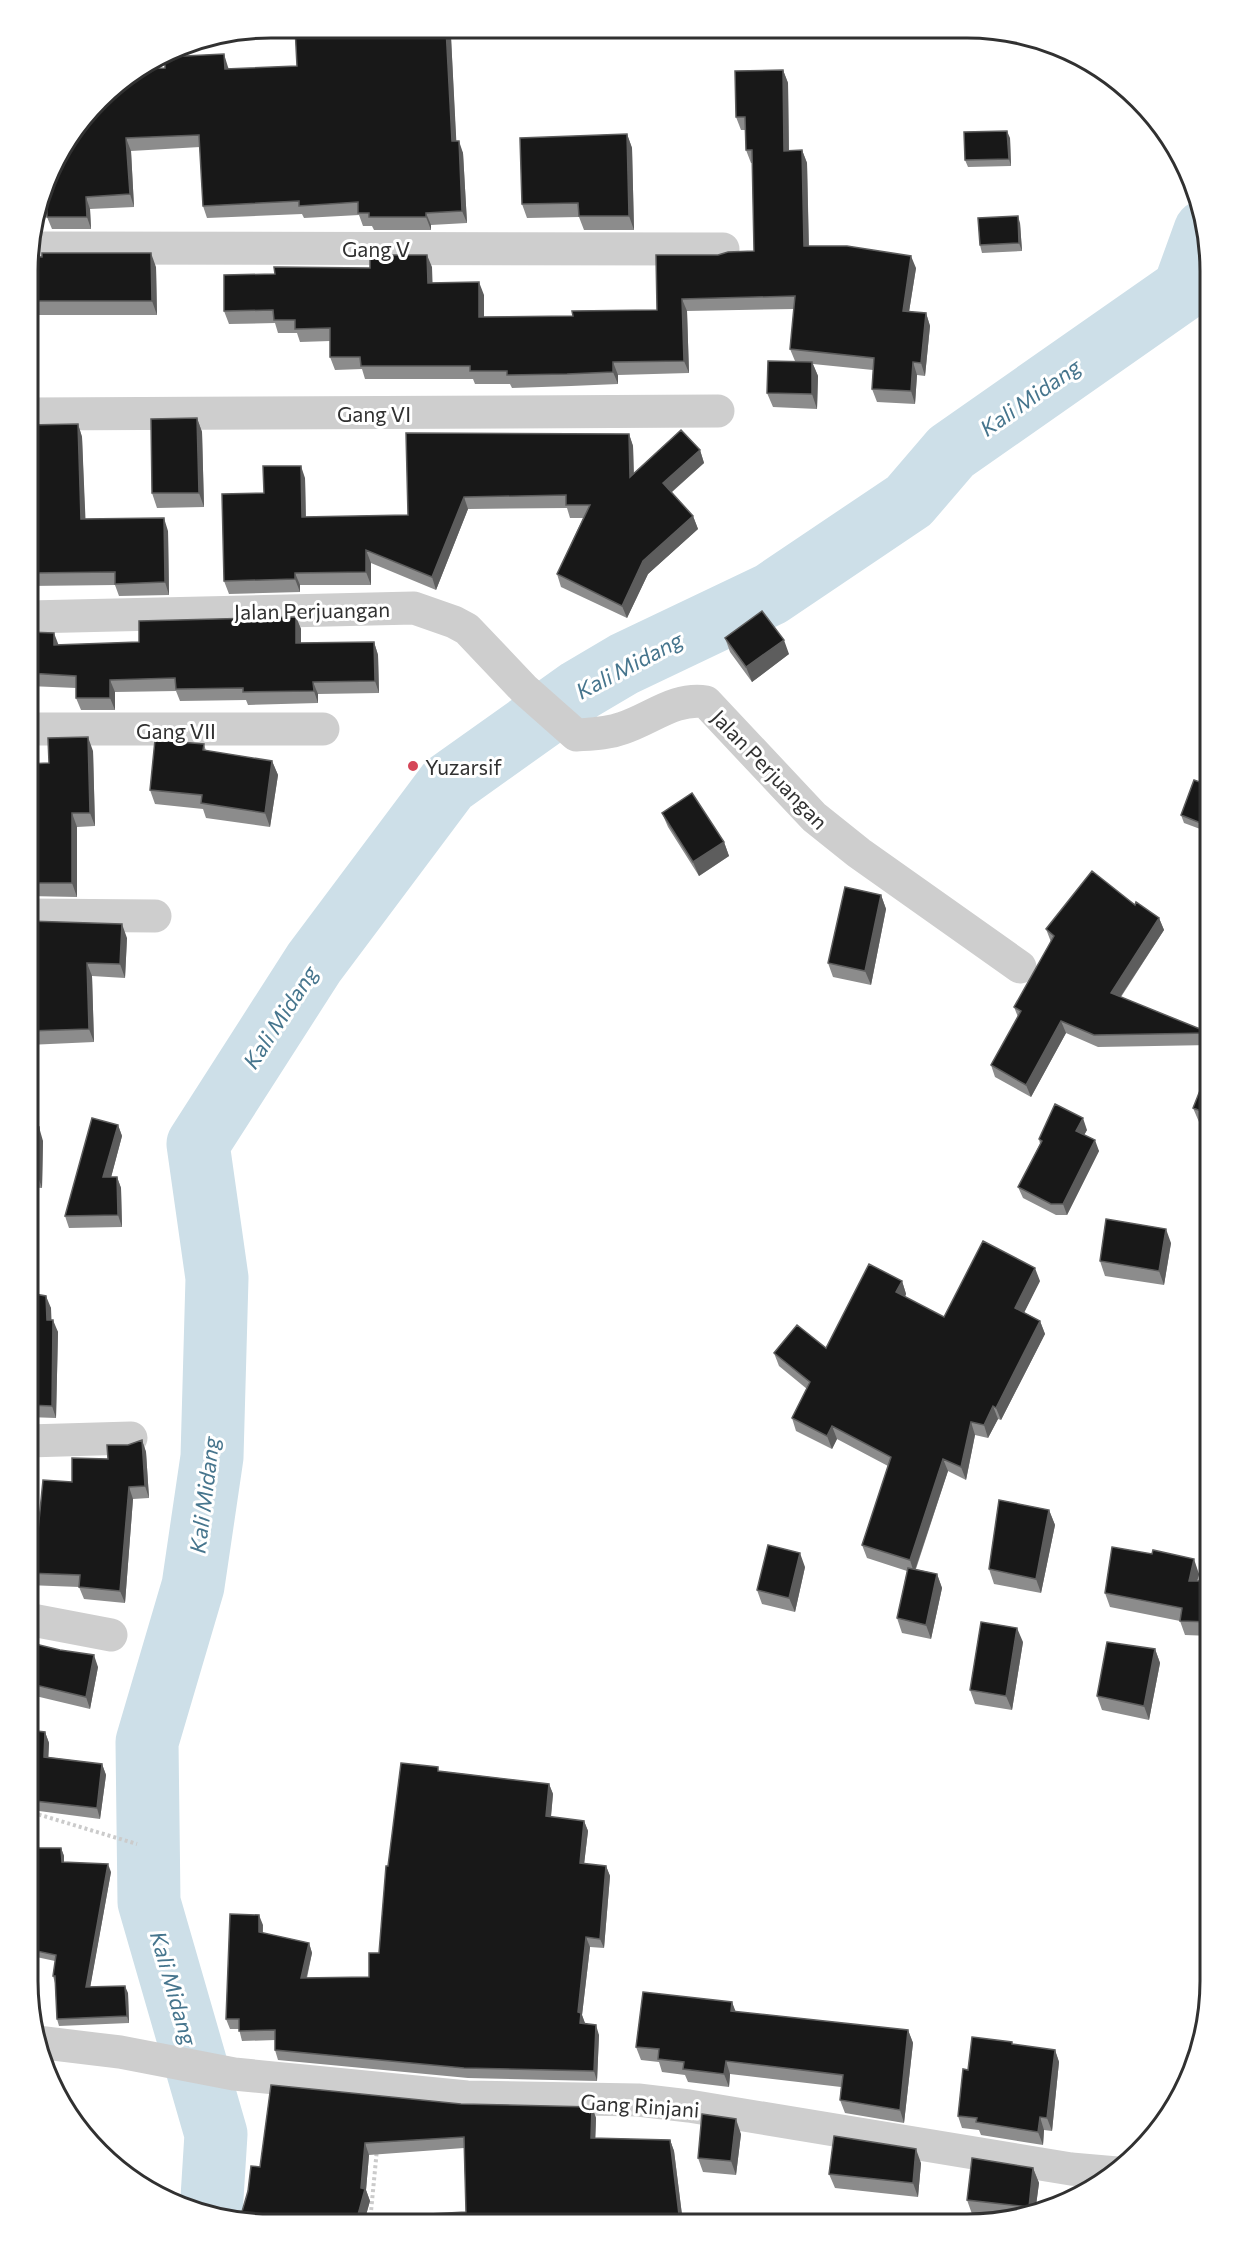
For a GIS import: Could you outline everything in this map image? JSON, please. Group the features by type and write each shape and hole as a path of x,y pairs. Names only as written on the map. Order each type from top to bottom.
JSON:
{"street":[{"name":"Gang V","path":"38,248 723,249"},
{"name":"Gang VI","path":"38,414 718,411"},
{"name":"Jalan Perjuangan","path":"38,617 414,608 454,622 466,629 524,688 576,735 605,733 623,728 681,702 706,702 813,817 859,853 1020,967"},
{"name":"Gang VII","path":"38,729 323,729"},
{"path":"38,915 155,916"},
{"path":"38,1441 132,1438"},
{"path":"38,1621 111,1635"},
{"name":"Gang Rinjani","path":"46,2043 162,2060 234,2074 467,2097 638,2100 749,2115 1071,2169 1100,2172"}],"path":[{"path":"38,1814 137,1844"},
{"path":"371,2214 378,2144"}],"building":[{"path":"296,38 447,38 452,141 459,141 462,211 426,213 426,217 369,217 369,213 358,213 358,202 299,206 299,201 203,206 199,135 126,138 130,194 86,197 87,217 47,217 47,205 61,167 95,117 117,95 141,77 155,68 165,68 167,61 178,56 224,54 225,69 297,66"},
{"path":"783,70 784,151 802,150 804,246 847,246 911,256 903,311 926,313 921,363 913,362 911,391 872,389 874,358 790,349 795,296 682,299 684,361 613,362 613,372 567,374 507,375 507,371 470,371 470,366 361,366 360,357 330,357 330,328 295,329 295,320 274,320 273,310 224,311 224,275 275,274 274,267 370,268 370,255 427,255 428,283 479,282 479,317 573,316 572,311 657,310 656,255 718,255 728,252 754,251 752,150 746,150 745,117 736,117 735,71"},
{"path":"1007,131 1009,159 965,160 964,132"},
{"path":"627,134 629,216 579,216 578,203 522,204 520,138"},
{"path":"1018,216 1019,243 980,245 978,218"},
{"path":"42,253 151,253 152,301 38,301 38,257 42,257"},
{"path":"768,361 812,362 812,394 767,393"},
{"path":"197,418 199,493 152,493 151,419"},
{"path":"78,424 81,519 164,518 165,582 115,584 115,572 38,573 38,425"},
{"path":"681,430 700,450 663,483 693,516 643,561 622,606 557,574 590,505 566,505 566,495 464,497 432,577 366,550 366,572 295,573 295,579 224,581 222,494 264,493 263,466 301,466 302,517 408,515 406,433 629,434 630,477"},
{"path":"762,611 784,640 746,667 725,638"},
{"path":"296,617 296,643 374,642 375,681 313,682 314,691 243,692 243,688 176,689 175,678 110,680 110,698 76,698 76,676 38,674 38,632 54,633 54,645 139,642 139,621"},
{"path":"88,737 90,813 72,813 72,883 38,883 38,764 49,763 48,738"},
{"path":"155,740 204,744 203,750 272,761 265,813 201,803 202,795 150,790"},
{"path":"1194,780 1200,782 1200,823 1181,815"},
{"path":"692,793 724,842 693,862 662,813"},
{"path":"1092,871 1135,905 1136,902 1159,918 1111,993 1200,1029 1200,1033 1094,1035 1061,1021 1026,1085 991,1065 1021,1011 1014,1007 1054,936 1046,929"},
{"path":"845,887 881,895 865,971 828,963"},
{"path":"38,921 122,924 120,964 87,963 89,1029 38,1031"},
{"path":"1200,1090 1200,1111 1193,1108"},
{"path":"1055,1104 1083,1118 1076,1131 1095,1140 1063,1204 1051,1204 1018,1187 1042,1141 1039,1139"},
{"path":"92,1118 118,1125 103,1177 117,1177 118,1215 65,1216"},
{"path":"1106,1219 1166,1229 1159,1271 1100,1261"},
{"path":"983,1241 1035,1268 1015,1308 1040,1321 996,1408 993,1406 984,1425 971,1422 961,1467 943,1459 910,1560 862,1545 891,1457 832,1426 827,1436 792,1418 810,1382 774,1353 797,1325 826,1348 869,1264 902,1281 896,1292 944,1317"},
{"path":"38,1295 46,1296 47,1320 53,1320 52,1406 38,1405"},
{"path":"142,1440 145,1486 129,1487 120,1591 79,1587 80,1575 38,1573 38,1531 43,1480 72,1482 72,1458 108,1459 107,1445 128,1445"},
{"path":"999,1500 1049,1510 1036,1579 989,1569"},
{"path":"768,1545 800,1553 789,1598 757,1590"},
{"path":"1112,1547 1152,1554 1153,1550 1194,1559 1189,1581 1200,1581 1200,1622 1180,1621 1182,1608 1105,1593"},
{"path":"908,1568 937,1574 926,1625 897,1618"},
{"path":"981,1622 1017,1628 1006,1696 970,1690"},
{"path":"1107,1642 1155,1649 1144,1706 1097,1696"},
{"path":"38,1645 94,1655 86,1697 38,1686"},
{"path":"38,1731 45,1732 44,1757 102,1764 97,1808 38,1801"},
{"path":"401,1763 438,1767 438,1771 549,1784 546,1816 584,1821 580,1863 606,1866 600,1939 586,1937 578,2012 581,2013 580,2023 596,2025 594,2071 464,2068 275,2050 275,2030 239,2031 239,2019 226,2019 230,1914 259,1915 259,1932 309,1943 301,1978 369,1977 369,1953 379,1953 386,1866 388,1866"},
{"path":"38,1848 61,1848 62,1862 108,1864 86,1987 125,1986 127,2016 57,2019 55,1976 53,1976 56,1955 38,1951"},
{"path":"643,1992 732,2002 731,2011 908,2030 900,2110 840,2100 843,2075 726,2061 724,2074 683,2069 684,2062 658,2059 659,2049 636,2047"},
{"path":"972,2037 1055,2050 1047,2118 1040,2117 1038,2132 976,2122 977,2118 958,2116 963,2069 968,2070"},
{"path":"271,2085 461,2104 592,2107 591,2138 670,2140 679,2214 429,2214 466,2212 464,2137 365,2143 361,2188 365,2189 358,2214 242,2212 248,2191 251,2166 260,2167"},
{"path":"702,2114 736,2119 731,2161 698,2158"},
{"path":"834,2136 916,2149 913,2183 829,2174"},
{"path":"972,2158 1033,2168 1029,2206 967,2200"}],"waterway":[{"name":"Kali Midang","path":"211,2206 216,2134 149,1902 147,1742 193,1586 212,1457 217,1278 198,1144 314,963 448,784 580,690 624,664 771,594 909,501 951,452 1184,289 1199,246"}],"place":[{"name":"Yuzarsif","path":"413,766"}]}
